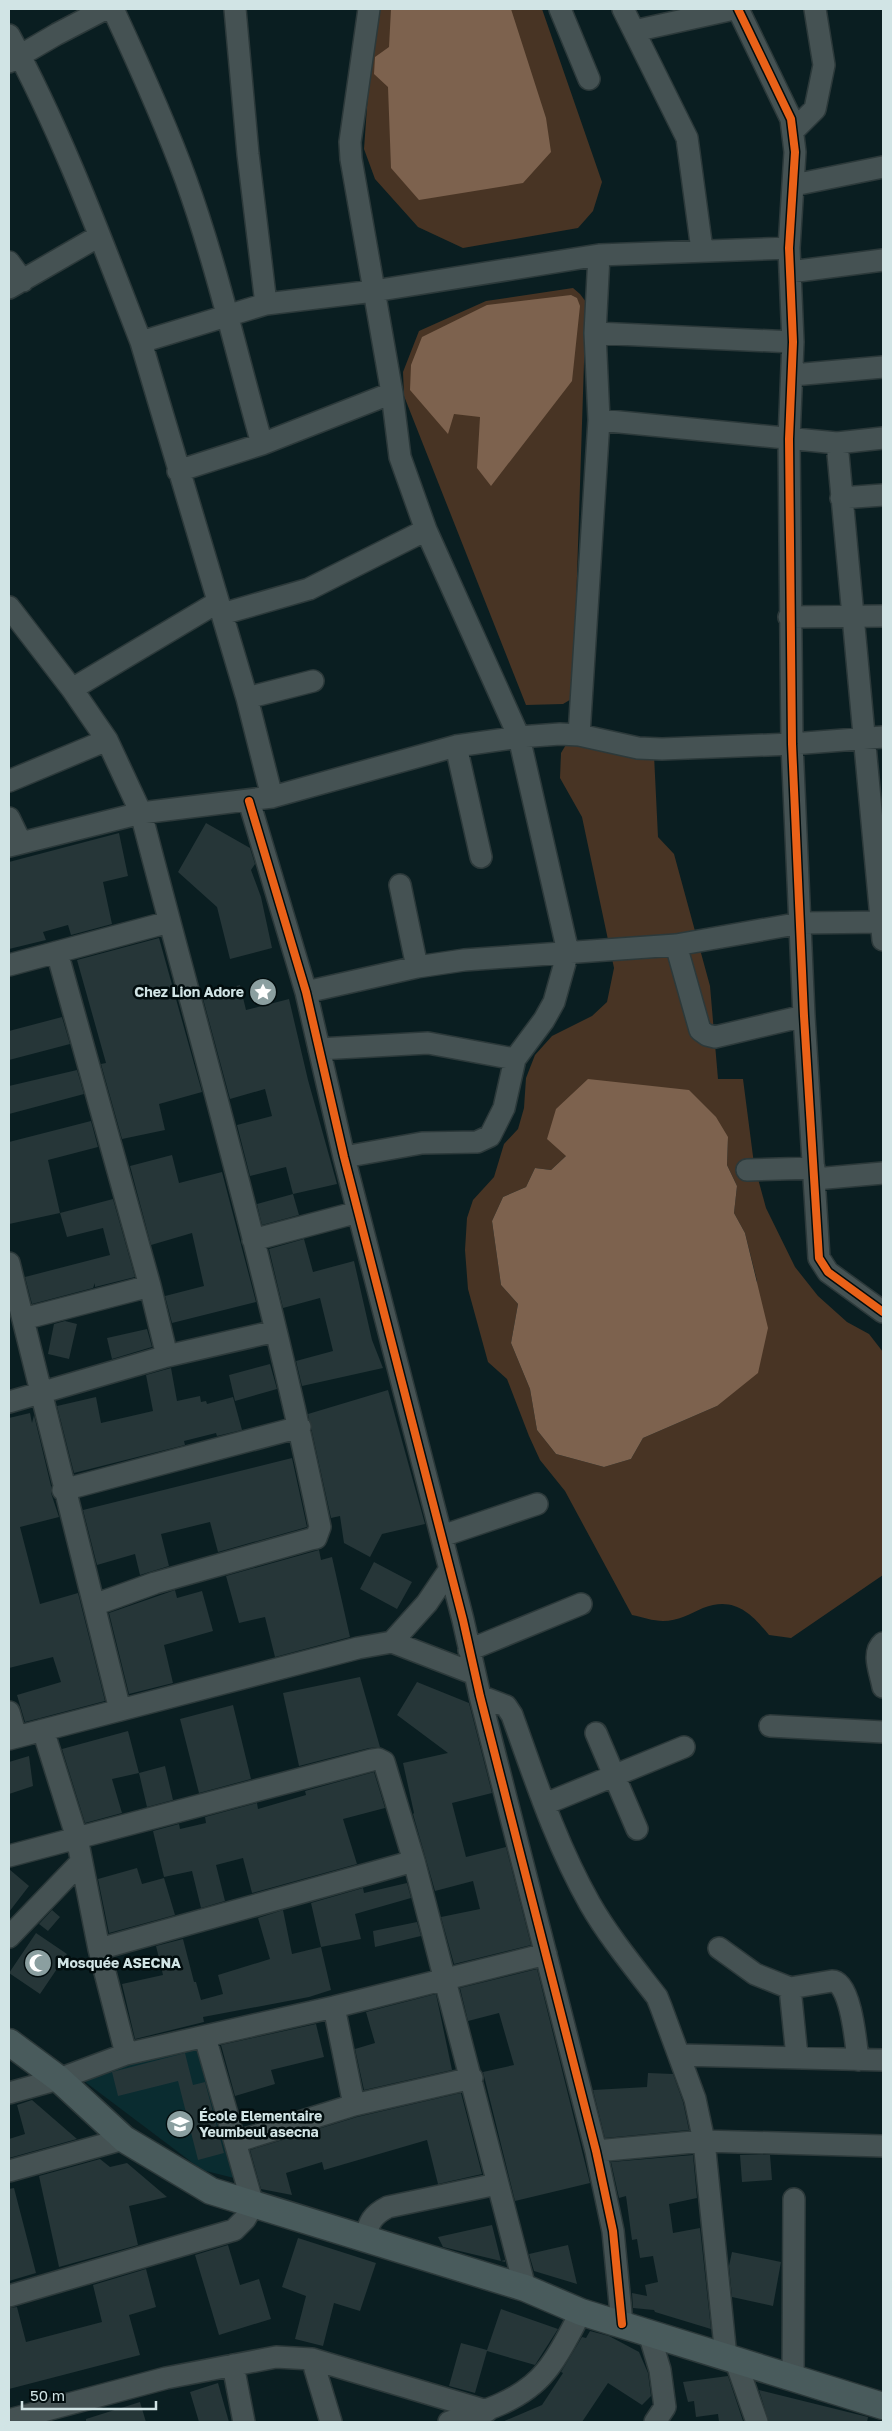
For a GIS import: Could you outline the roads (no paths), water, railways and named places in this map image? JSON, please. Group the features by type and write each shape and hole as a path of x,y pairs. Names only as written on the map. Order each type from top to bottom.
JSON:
{"main road":[{"path":"9,2042 59,2079 124,2139 211,2191 525,2288 581,2312 883,2406"}],"street":[{"path":"14,59 105,9"},
{"path":"113,9 156,102 186,181 213,265 262,444"},
{"path":"235,9 248,154 266,304"},
{"path":"344,1157 422,1143 477,1142 490,1136 504,1108 515,1059 544,1020 554,1002 568,952 519,737 426,530 400,457 392,393 351,159 350,142 369,9"},
{"path":"560,9 589,79"},
{"path":"623,9 687,138 702,250"},
{"path":"634,31 734,9"},
{"path":"738,9 791,119 794,130 794,185 789,248 793,342 793,375 788,439 789,617 792,744 804,1016 819,1258 822,1266 828,1272 883,1312"},
{"path":"794,130 815,109 824,65 815,9"},
{"path":"9,35 14,59 99,236 141,342 247,698 272,797"},
{"path":"794,185 883,167"},
{"path":"9,262 16,285 99,236"},
{"path":"141,342 226,318 266,304 374,291 599,255 789,248"},
{"path":"580,735 599,420 595,333 599,255"},
{"path":"790,272 883,260"},
{"path":"595,333 793,342"},
{"path":"793,375 883,367"},
{"path":"178,471 262,444 392,393"},
{"path":"599,420 836,443 883,438"},
{"path":"306,992 417,967 464,960 676,945 801,923 882,928 874,738 853,615 836,443"},
{"path":"841,498 883,495"},
{"path":"72,689 220,608 309,589 426,530"},
{"path":"9,607 72,689 107,740 141,814 276,1331 300,1427 320,1527 316,1538 155,1584 94,1605"},
{"path":"789,617 883,616"},
{"path":"247,698 313,682"},
{"path":"9,818 15,844 141,814 272,797 456,746 519,737 560,734 580,735 638,748 662,749 792,744 874,738"},
{"path":"9,780 107,740"},
{"path":"456,746 481,857"},
{"path":"249,801 306,992 344,1157 442,1536 480,1696 596,2151 613,2231 622,2324"},
{"path":"400,885 417,967"},
{"path":"9,965 169,922"},
{"path":"676,945 700,1030 707,1035 716,1037 804,1016"},
{"path":"57,952 150,1286 167,1356"},
{"path":"319,1049 428,1043 515,1059"},
{"path":"747,1170 814,1174 883,1173"},
{"path":"253,1240 358,1212"},
{"path":"9,1263 63,1490 120,1710"},
{"path":"23,1319 150,1286"},
{"path":"9,1402 167,1356 276,1331"},
{"path":"63,1490 300,1427"},
{"path":"442,1536 537,1504"},
{"path":"392,1642 427,1603 450,1569"},
{"path":"470,1650 581,1604"},
{"path":"9,1712 12,1738 358,1648 392,1642 475,1674"},
{"path":"883,1643 878,1648 877,1654 883,1687"},
{"path":"480,1696 506,1706 512,1715 559,1842 590,1905 657,1997 695,2100 704,2141 731,2358 757,2422"},
{"path":"770,1726 882,1737"},
{"path":"43,1730 77,1838 98,1949 126,2054"},
{"path":"596,1733 637,1829"},
{"path":"545,1804 614,1774 684,1747"},
{"path":"9,1856 378,1758 384,1762 414,1861 472,2078 525,2288"},
{"path":"98,1949 414,1861"},
{"path":"9,1937 81,1862"},
{"path":"719,1948 755,1974 790,1988 832,1981 842,1984 851,2014 858,2060"},
{"path":"9,2094 59,2079 126,2054 334,2007 546,1954"},
{"path":"790,1988 797,2057"},
{"path":"334,2007 354,2105"},
{"path":"9,2296 234,2230 245,2219 252,2205 205,2037"},
{"path":"679,2055 883,2060"},
{"path":"235,2142 354,2105 472,2078"},
{"path":"9,2171 124,2139"},
{"path":"596,2151 704,2141 883,2146"},
{"path":"365,2239 369,2222 375,2214 388,2207 498,2184"},
{"path":"793,2377 794,2199"},
{"path":"449,2422 487,2411 521,2393 545,2373 559,2354 581,2312"},
{"path":"649,2333 660,2370 663,2417"},
{"path":"9,2420 166,2378 276,2357 312,2358 487,2411"},
{"path":"312,2358 331,2422"},
{"path":"233,2365 244,2422"}],"place":[{"name":"Chez Lion Adore","path":"263,992"},
{"name":"Mosquée ASECNA","path":"38,1963"},
{"name":"École Elementaire Yeumbeul asecna","path":"180,2124"}]}
